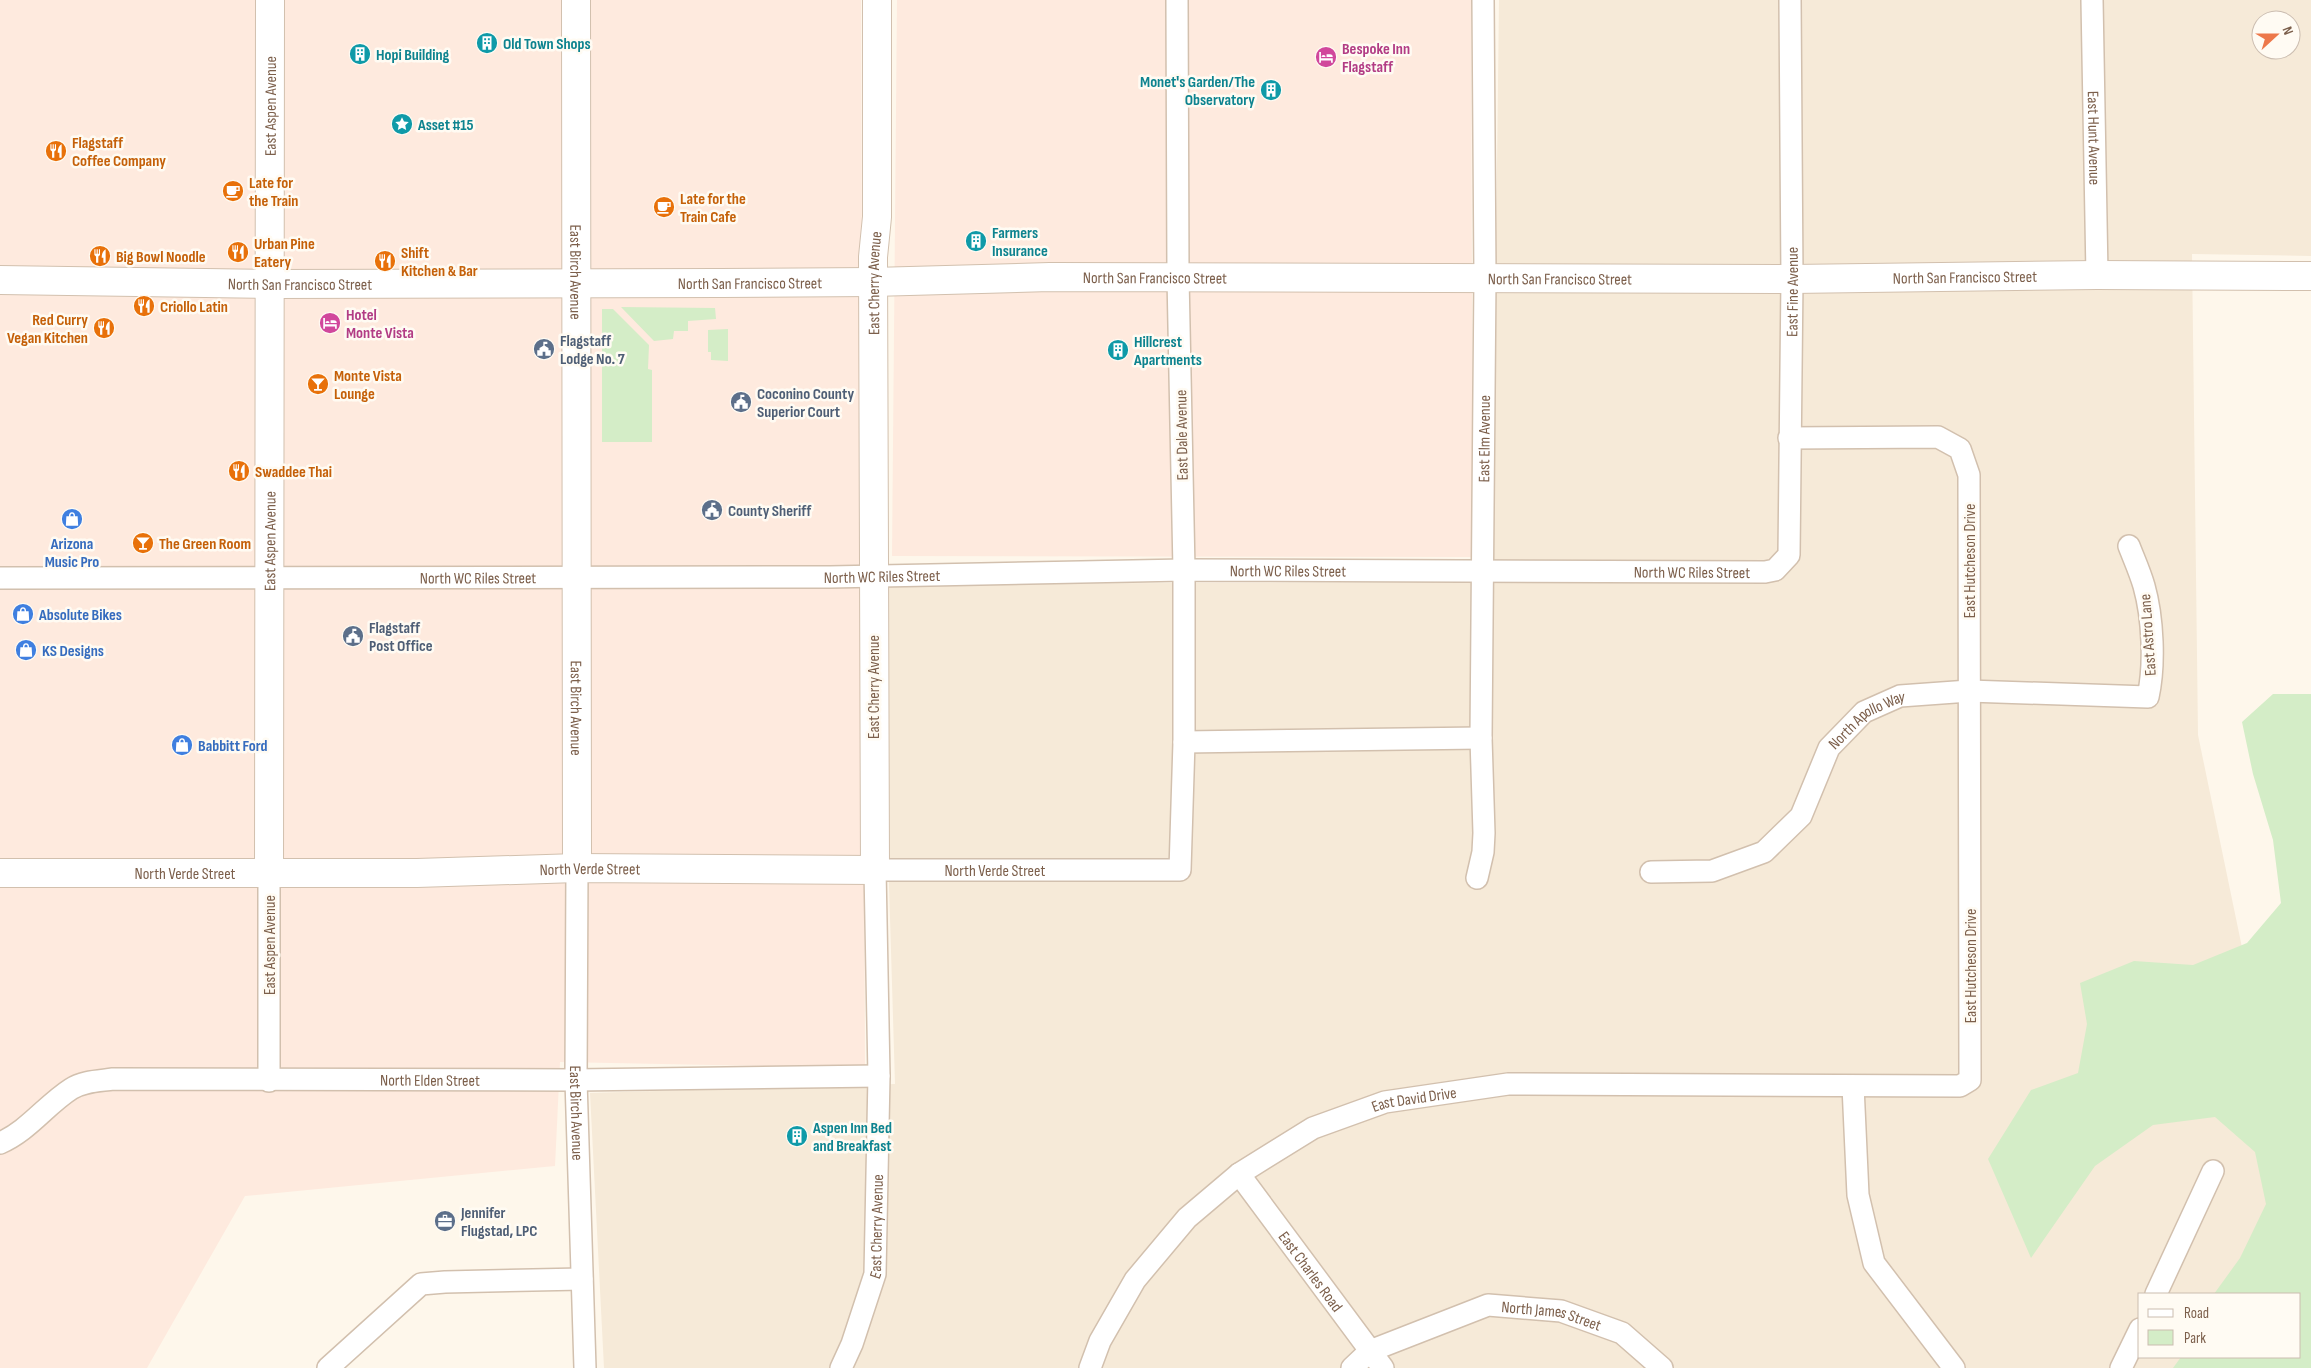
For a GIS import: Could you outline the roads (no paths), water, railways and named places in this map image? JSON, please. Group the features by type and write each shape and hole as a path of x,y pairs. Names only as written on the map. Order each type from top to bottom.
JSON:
{"street":[{"name":"East Aspen Avenue","path":"269,1081 270,0"},
{"name":"East Birch Avenue","path":"576,0 576,1080 586,1368"},
{"name":"East Cherry Avenue","path":"841,1368 852,1344 876,1274 879,1076 875,870 873,257 877,217 877,0"},
{"name":"East Dale Avenue","path":"1177,0 1178,277 1184,570 1184,742 1180,870"},
{"name":"East Elm Avenue","path":"1477,878 1483,852 1484,833 1481,738 1485,277 1482,0"},
{"name":"East Fine Avenue","path":"1766,572 1775,570 1789,554 1792,279 1790,0"},
{"name":"East Hunt Avenue","path":"2092,0 2097,275"},
{"name":"North San Francisco Street","path":"0,280 270,284 873,282 1050,277 1792,279 2097,275 2311,276"},
{"name":"East Hutcheson Drive","path":"1790,438 1938,437 1960,448 1969,475 1970,1080 1960,1086 1853,1086"},
{"name":"East Astro Lane","path":"2129,546 2144,586 2149,612 2152,677 2148,697"},
{"name":"North WC Riles Street","path":"0,578 873,577 1184,570 1766,572"},
{"name":"North Apollo Way","path":"1651,872 1712,871 1764,852 1801,816 1829,748 1864,712 1900,696 1969,691 2148,697"},
{"path":"1184,742 1481,738"},
{"name":"North Verde Street","path":"0,873 409,873 577,868 1180,870"},
{"name":"North Elden Street","path":"0,1143 21,1131 72,1088 87,1083 113,1079 269,1081 576,1080 879,1076"},
{"name":"East David Drive","path":"1090,1368 1100,1341 1135,1280 1187,1218 1239,1174 1313,1128 1386,1102 1508,1084 1853,1086"},
{"path":"1853,1086 1858,1195 1874,1263 1954,1368"},
{"path":"2156,1293 2213,1171"},
{"name":"East Charles Road","path":"1239,1174 1376,1360"},
{"path":"328,1368 421,1284 582,1279"},
{"name":"North James Street","path":"1352,1368 1376,1360 1488,1305 1562,1311 1622,1333 1662,1368"},
{"path":"2122,1368 2138,1333"}],"place":[{"name":"Old Town Shops","path":"487,43"},
{"name":"Hopi Building","path":"360,54"},
{"name":"Bespoke Inn Flagstaff","path":"1326,57"},
{"name":"Monet's Garden/The Observatory","path":"1271,90"},
{"name":"Asset #15","path":"402,124"},
{"name":"Flagstaff Coffee Company","path":"56,151"},
{"name":"Late for the Train","path":"233,191"},
{"name":"Late for the Train Cafe","path":"664,207"},
{"name":"Farmers Insurance","path":"976,241"},
{"name":"Urban Pine Eatery","path":"238,252"},
{"name":"Big Bowl Noodle","path":"100,256"},
{"name":"Shift Kitchen & Bar","path":"385,261"},
{"name":"Criollo Latin","path":"144,306"},
{"name":"Hotel Monte Vista","path":"330,323"},
{"name":"Red Curry Vegan Kitchen","path":"104,328"},
{"name":"Flagstaff Lodge No. 7","path":"544,349"},
{"name":"Hillcrest Apartments","path":"1118,350"},
{"name":"Monte Vista Lounge","path":"318,384"},
{"name":"Coconino County Superior Court","path":"741,402"},
{"name":"Swaddee Thai","path":"239,471"},
{"name":"County Sheriff","path":"712,510"},
{"name":"Arizona Music Pro","path":"72,519"},
{"name":"The Green Room","path":"143,543"},
{"name":"Absolute Bikes","path":"23,614"},
{"name":"Flagstaff Post Office","path":"353,636"},
{"name":"KS Designs","path":"26,650"},
{"name":"Babbitt Ford","path":"182,745"},
{"name":"Aspen Inn Bed and Breakfast","path":"797,1136"},
{"name":"Jennifer Flugstad, LPC","path":"445,1221"}]}
